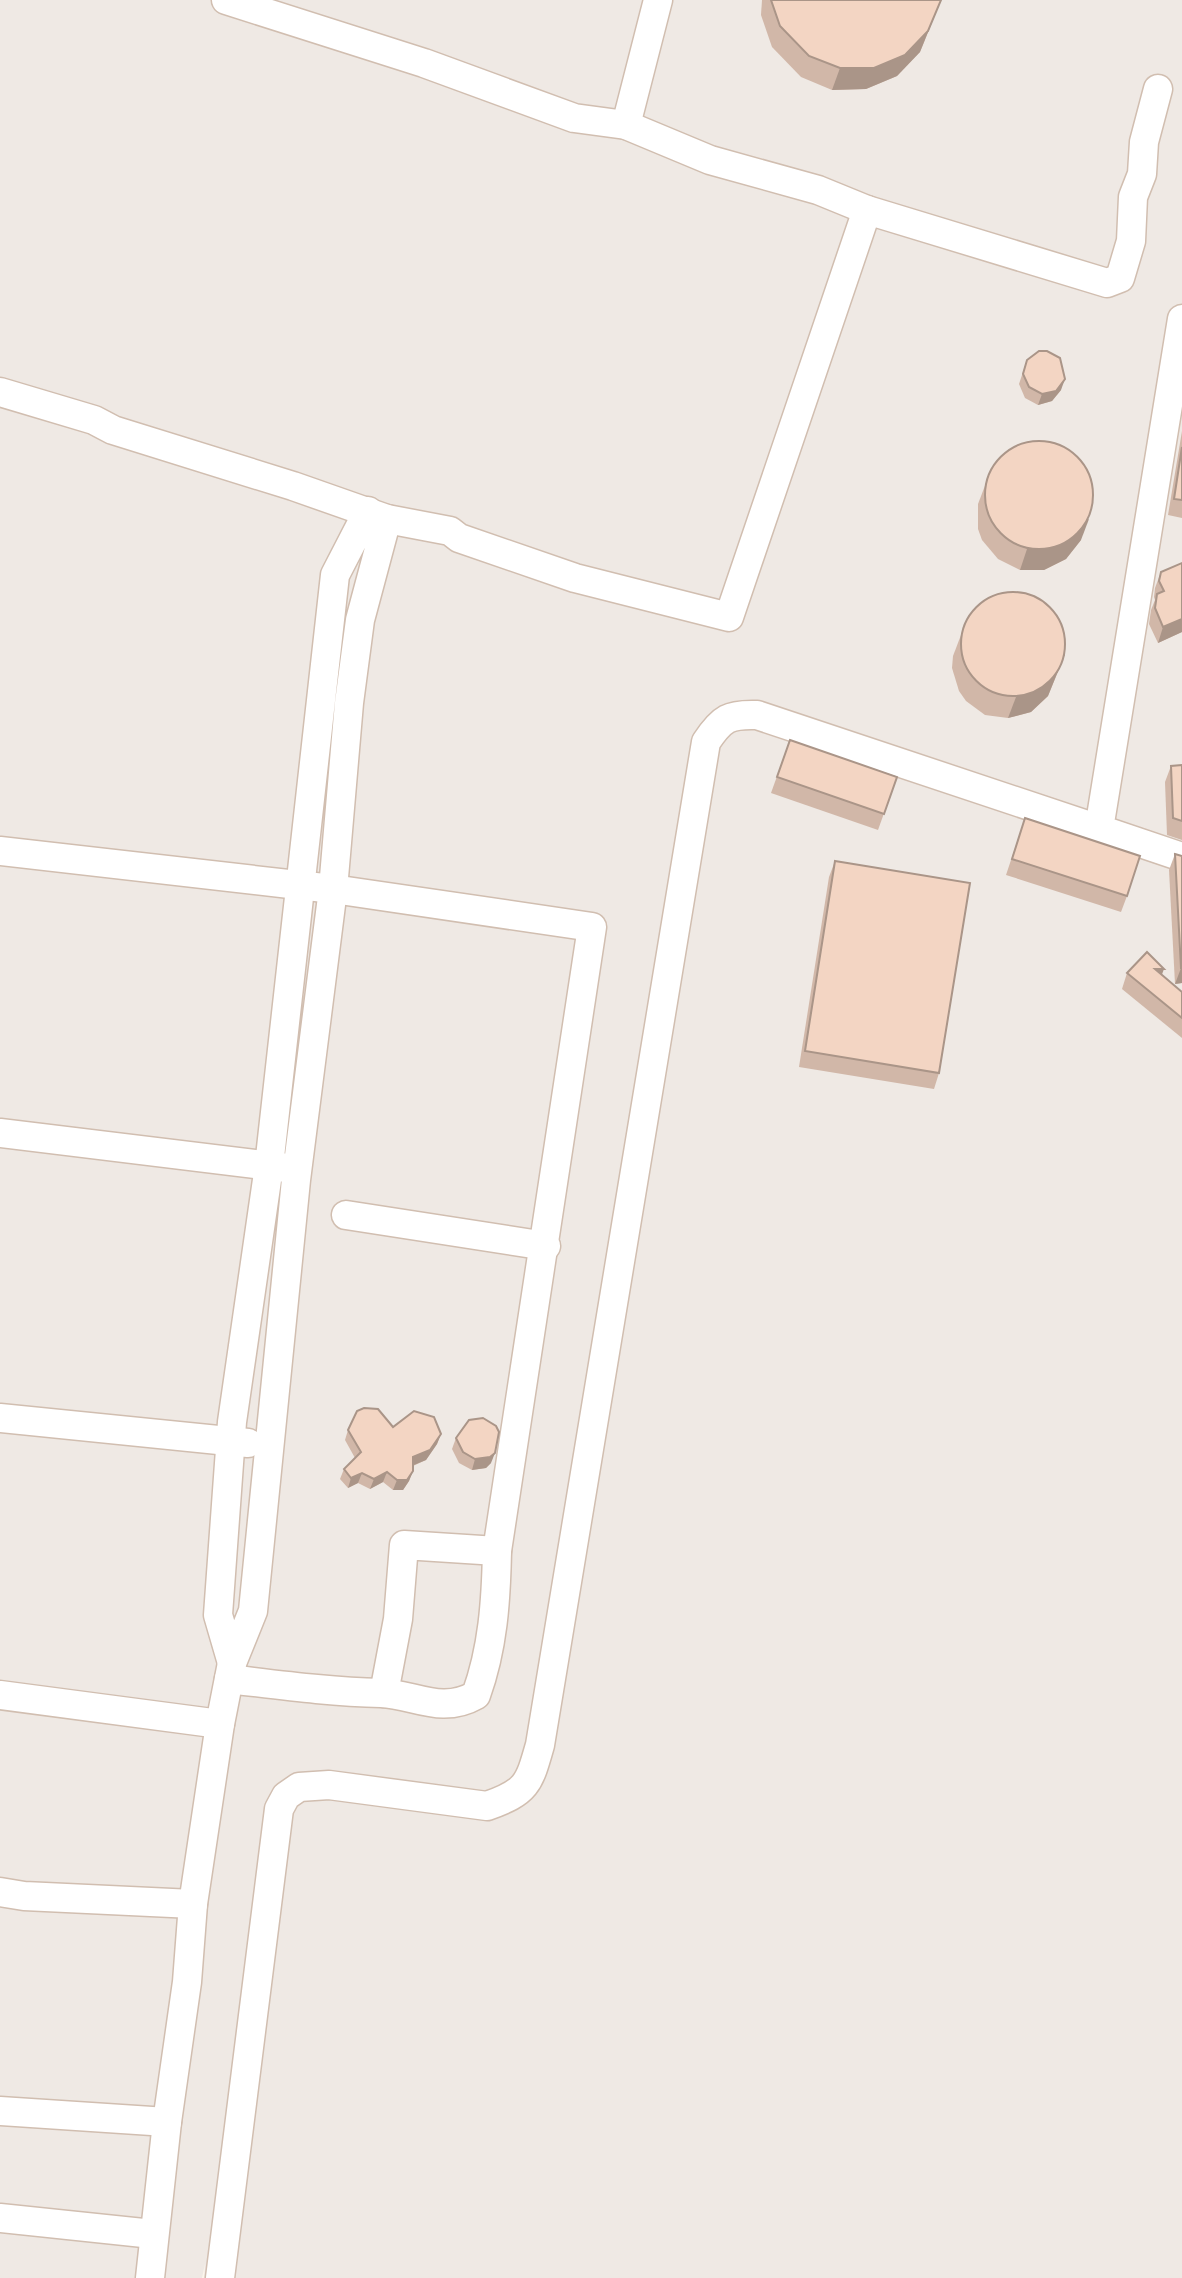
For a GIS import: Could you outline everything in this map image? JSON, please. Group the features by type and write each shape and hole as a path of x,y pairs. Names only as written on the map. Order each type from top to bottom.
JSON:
{"lane":[{"path":"226,0 424,63 574,118 626,125 710,160 818,190 867,210 1107,283 1120,278 1131,241 1133,197 1142,174 1144,142 1158,89"},
{"path":"626,125 658,0"},
{"path":"0,392 94,420 113,430 377,515 450,531 459,538 575,578 729,617 867,210"},
{"path":"1099,829 1182,319"},
{"path":"231,1671 218,1615 230,1442 269,1166 298,885 335,575 377,515"},
{"path":"150,2278 167,2122 187,1982 193,1904 220,1724 231,1671 253,1611 297,1169 333,889 360,620 377,515"},
{"path":"220,2278 279,1809 286,1796 299,1787 329,1785 487,1806 512,1797 530,1779 540,1745 706,742 717,726 734,715 757,715 1182,857"},
{"path":"0,851 333,889 592,927 546,1246 497,1551 496,1609 485,1673 477,1695 468,1700 445,1704 417,1702 384,1693 360,1695 231,1671"},
{"path":"0,1133 297,1169"},
{"path":"346,1215 546,1246"},
{"path":"249,1301 284,1308"},
{"path":"0,1418 268,1445"},
{"path":"384,1693 398,1619 404,1545 497,1551"},
{"path":"0,1695 220,1724"},
{"path":"0,1892 24,1896 193,1904"},
{"path":"0,2111 167,2122"},
{"path":"0,2218 153,2234"}],"shaded area":[{"path":"0,0 1182,0 1182,2278 204,2278 205,2264 202,2278 0,2278"}],"building":[{"path":"771,0 941,0 928,31 905,55 874,68 840,68 809,56 780,26"},
{"path":"1039,351 1047,351 1060,358 1065,379 1056,391 1042,394 1029,387 1023,374 1027,360"},
{"path":"1039,441 1060,445 1077,457 1089,474 1093,495 1089,516 1077,533 1060,545 1039,549 1018,545 1001,533 989,516 985,495 989,474 1001,457 1018,445"},
{"path":"1182,447 1182,500 1174,499"},
{"path":"1182,563 1182,619 1163,627 1155,608 1157,594 1164,591 1159,581 1161,572"},
{"path":"1013,592 1033,596 1050,607 1061,624 1065,644 1061,664 1050,681 1033,692 1013,696 993,692 976,681 965,664 961,644 965,624 976,607 993,596"},
{"path":"790,740 897,777 884,814 777,777"},
{"path":"1182,765 1182,821 1173,818 1171,766"},
{"path":"1025,818 1140,856 1127,896 1012,859"},
{"path":"1175,854 1182,856 1182,968 1181,968"},
{"path":"835,861 970,883 939,1073 805,1051"},
{"path":"1147,952 1164,969 1155,969 1182,992 1182,1018 1127,973"},
{"path":"364,1408 378,1409 393,1427 414,1411 434,1417 441,1434 430,1450 413,1457 413,1471 407,1480 397,1480 387,1472 374,1479 362,1473 351,1478 344,1469 361,1452 348,1430 357,1411"},
{"path":"483,1418 496,1426 499,1432 495,1453 490,1457 475,1459 463,1452 456,1438 469,1420"}]}
